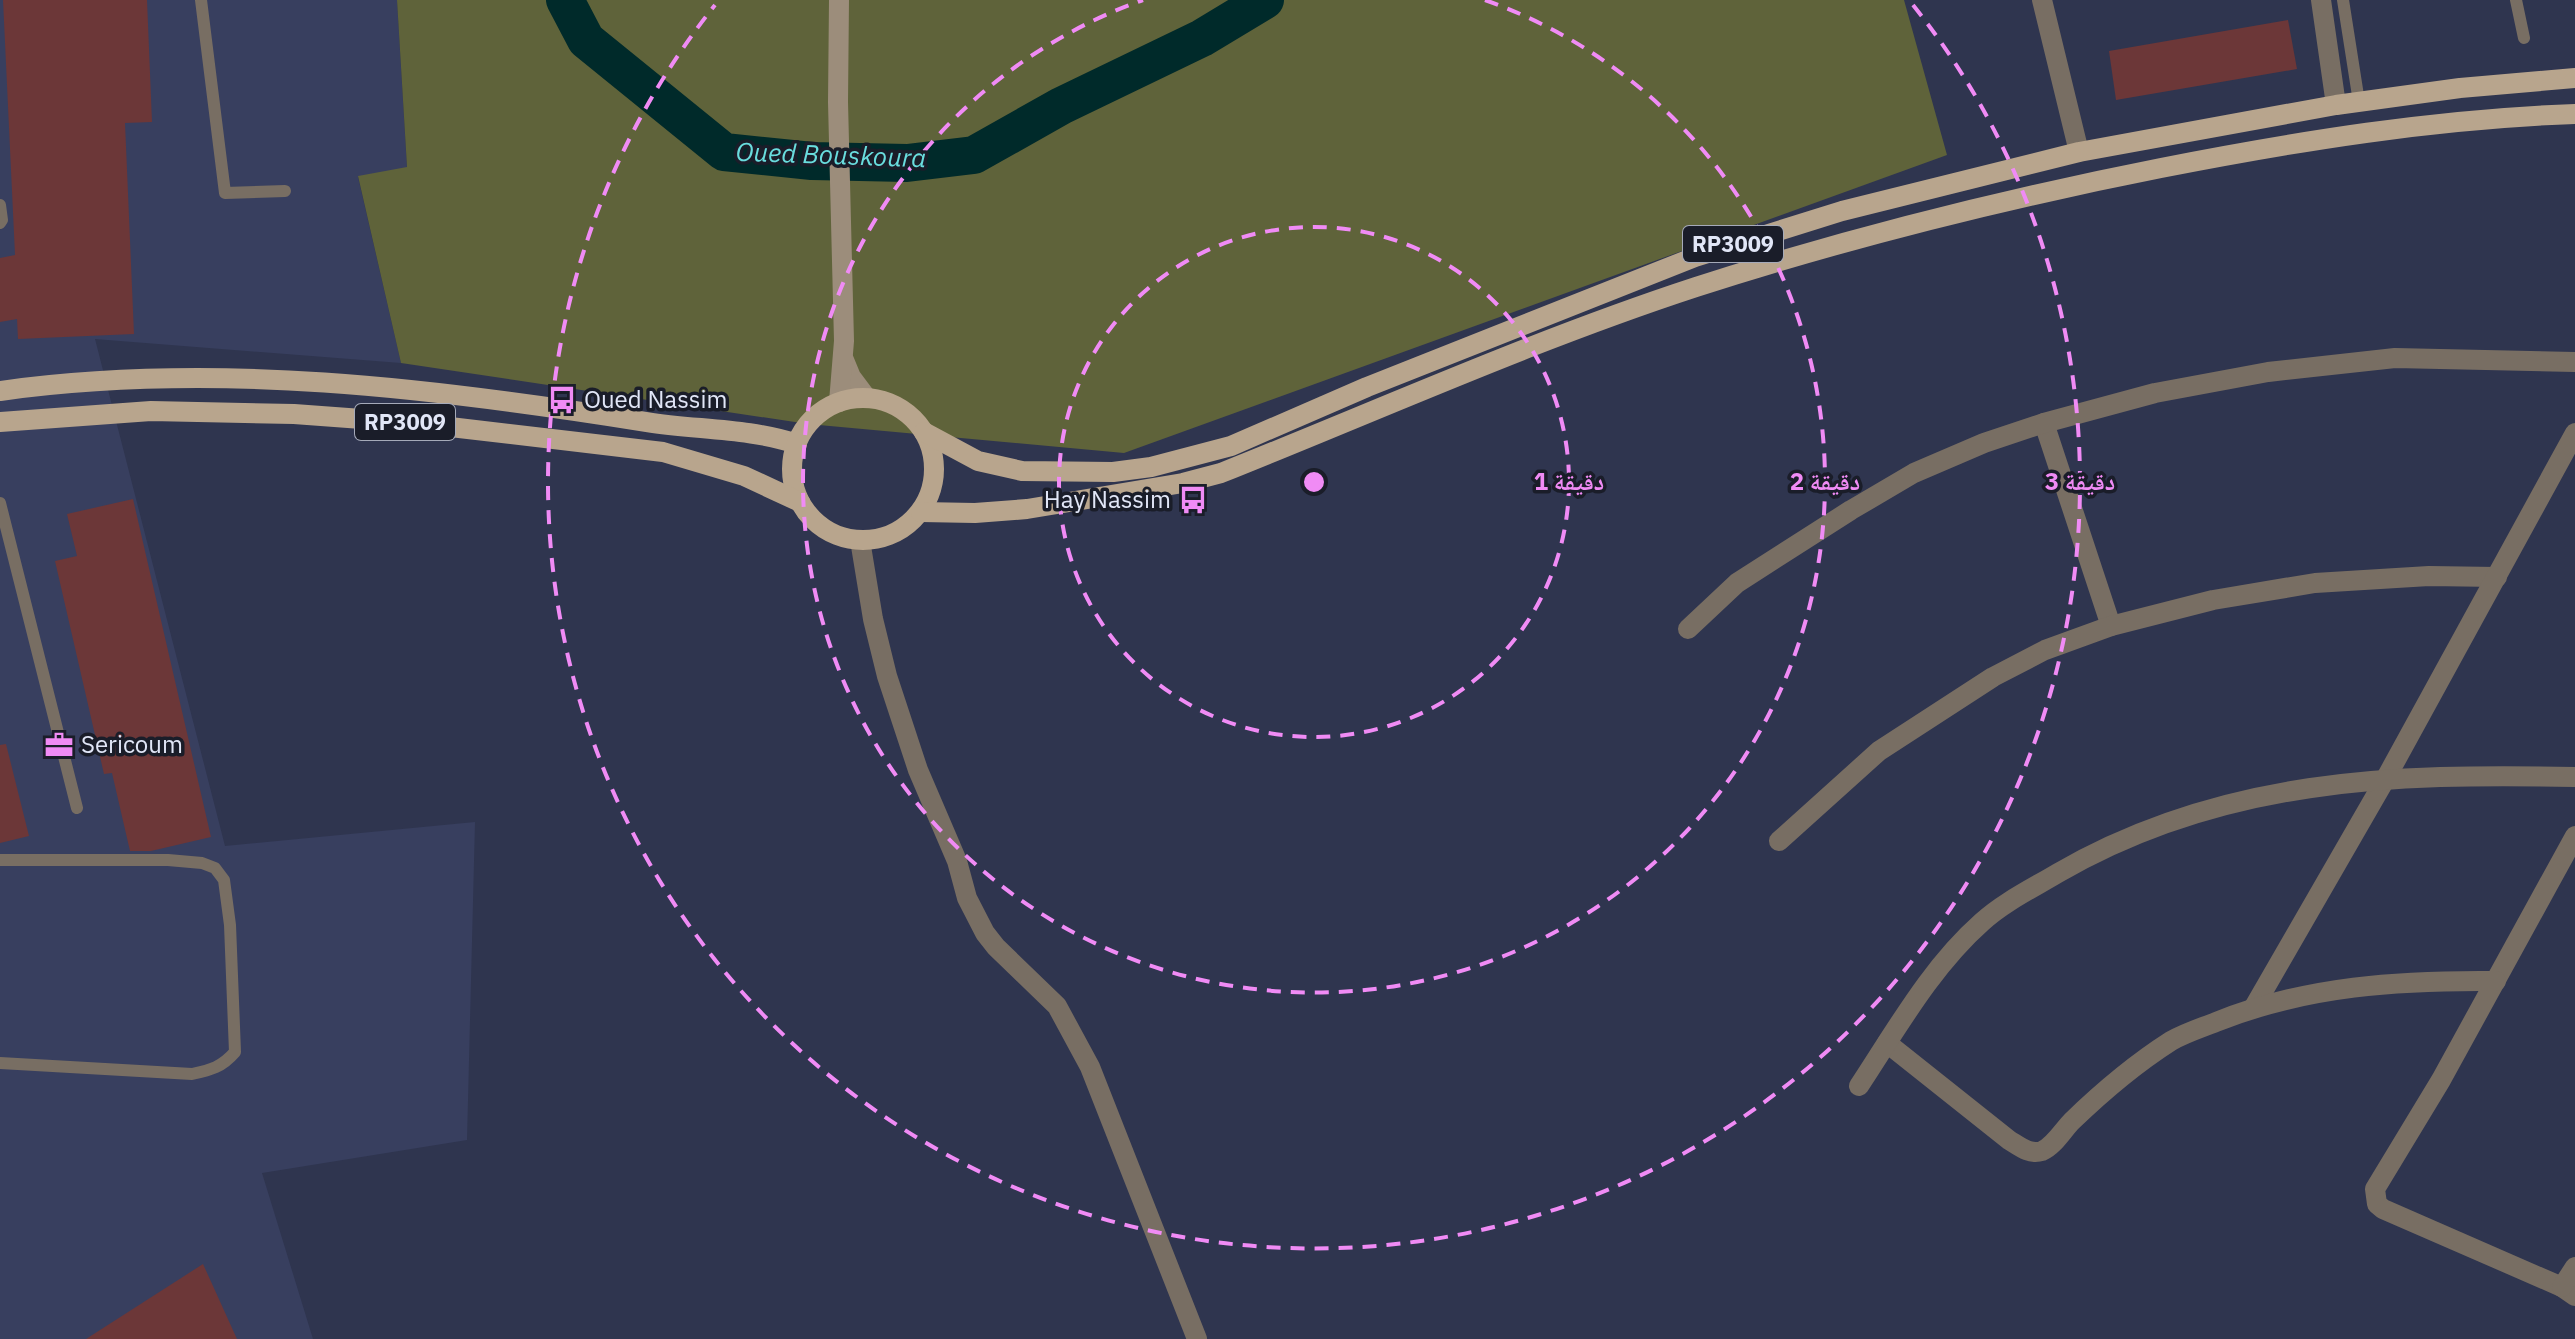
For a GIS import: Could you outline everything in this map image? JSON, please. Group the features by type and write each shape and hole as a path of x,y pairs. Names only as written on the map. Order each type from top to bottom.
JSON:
{"main road":[{"name":"RP3009","path":"0,391 44,385 154,379 294,380 432,392 678,427 770,435 797,444 808,424 822,411 839,402 866,397 900,407 914,418 924,432 978,461 1022,471 1113,472 1198,456 1231,446 1367,387 1695,257 1842,211 2079,152 2336,105 2460,88 2575,78"},
{"name":"RP3009","path":"921,512 975,513 1027,509 1183,483 1221,473 1547,340 1695,287 1901,227 2065,187 2285,143 2445,122 2575,114"},
{"name":"RP3009","path":"0,422 151,411 294,414 416,423 663,452 744,476 800,502 808,514 831,533 860,540"},
{"path":"860,540 877,540 894,534 909,525 921,512 933,486 935,472 931,444 924,432"},
{"path":"797,444 792,473 800,502"}],"street":[{"path":"839,0 838,102 844,360 839,402"},
{"path":"2042,0 2079,152"},
{"path":"2321,0 2336,105"},
{"path":"1688,629 1737,583 1793,545 1902,481 1984,443 2044,423 2155,393 2268,372 2395,358 2575,362"},
{"path":"844,360 851,377 866,397"},
{"path":"2044,423 2111,626"},
{"path":"2254,1007 2386,778 2575,433"},
{"path":"860,540 870,605 887,676 918,770 957,861 967,898 996,947 1057,1006 1090,1067 1197,1339"},
{"path":"1779,841 1879,751 1993,677 2045,650 2111,626 2213,600 2315,583 2429,576 2497,577"},
{"path":"1859,1086 1952,952 1983,920 2083,859 2145,830 2199,811 2296,790 2386,778 2575,777"},
{"path":"2575,836 2441,1080 2375,1189 2374,1196 2383,1209 2569,1292 2575,1267"},
{"path":"1887,1043 2009,1140 2029,1152 2038,1152 2046,1149 2072,1122 2144,1060 2175,1039 2254,1007 2320,991 2375,985 2434,980 2496,981"}],"lane":[{"path":"201,0 225,193 285,191"},
{"path":"2343,0 2359,102"},
{"path":"2516,0 2524,38"},
{"path":"0,205 0,223"},
{"path":"0,503 77,808"},
{"path":"0,860 168,860 202,863 215,868 224,880 230,925 235,1052 216,1068 192,1074 0,1063"}],"shaded area":[{"path":"0,0 397,0 407,168 358,177 401,363 95,339 225,846 475,822 467,1140 262,1173 313,1339 0,1339"}],"green space":[{"path":"397,0 1904,0 1947,155 1124,453 808,424 401,363 358,176 407,167"}],"building":[{"path":"3,0 147,0 152,122 125,123 134,334 18,339 17,319 0,322 0,258 15,255"},
{"path":"2288,20 2297,69 2116,100 2109,51"},
{"path":"133,499 211,837 151,851 130,851 112,773 104,774 55,561 77,556 67,514"},
{"path":"6,744 29,836 0,843 0,745"},
{"path":"203,1264 237,1339 86,1339"}],"waterway":[{"name":"Oued Bouskoura","path":"565,0 586,40 724,152 812,161 907,163 974,155 1061,106 1202,38 1265,0"}],"place":[{"name":"Oued Nassim","path":"562,400"},
{"name":"Hay Nassim","path":"1193,500"},
{"name":"Sericoum","path":"59,745"}]}
